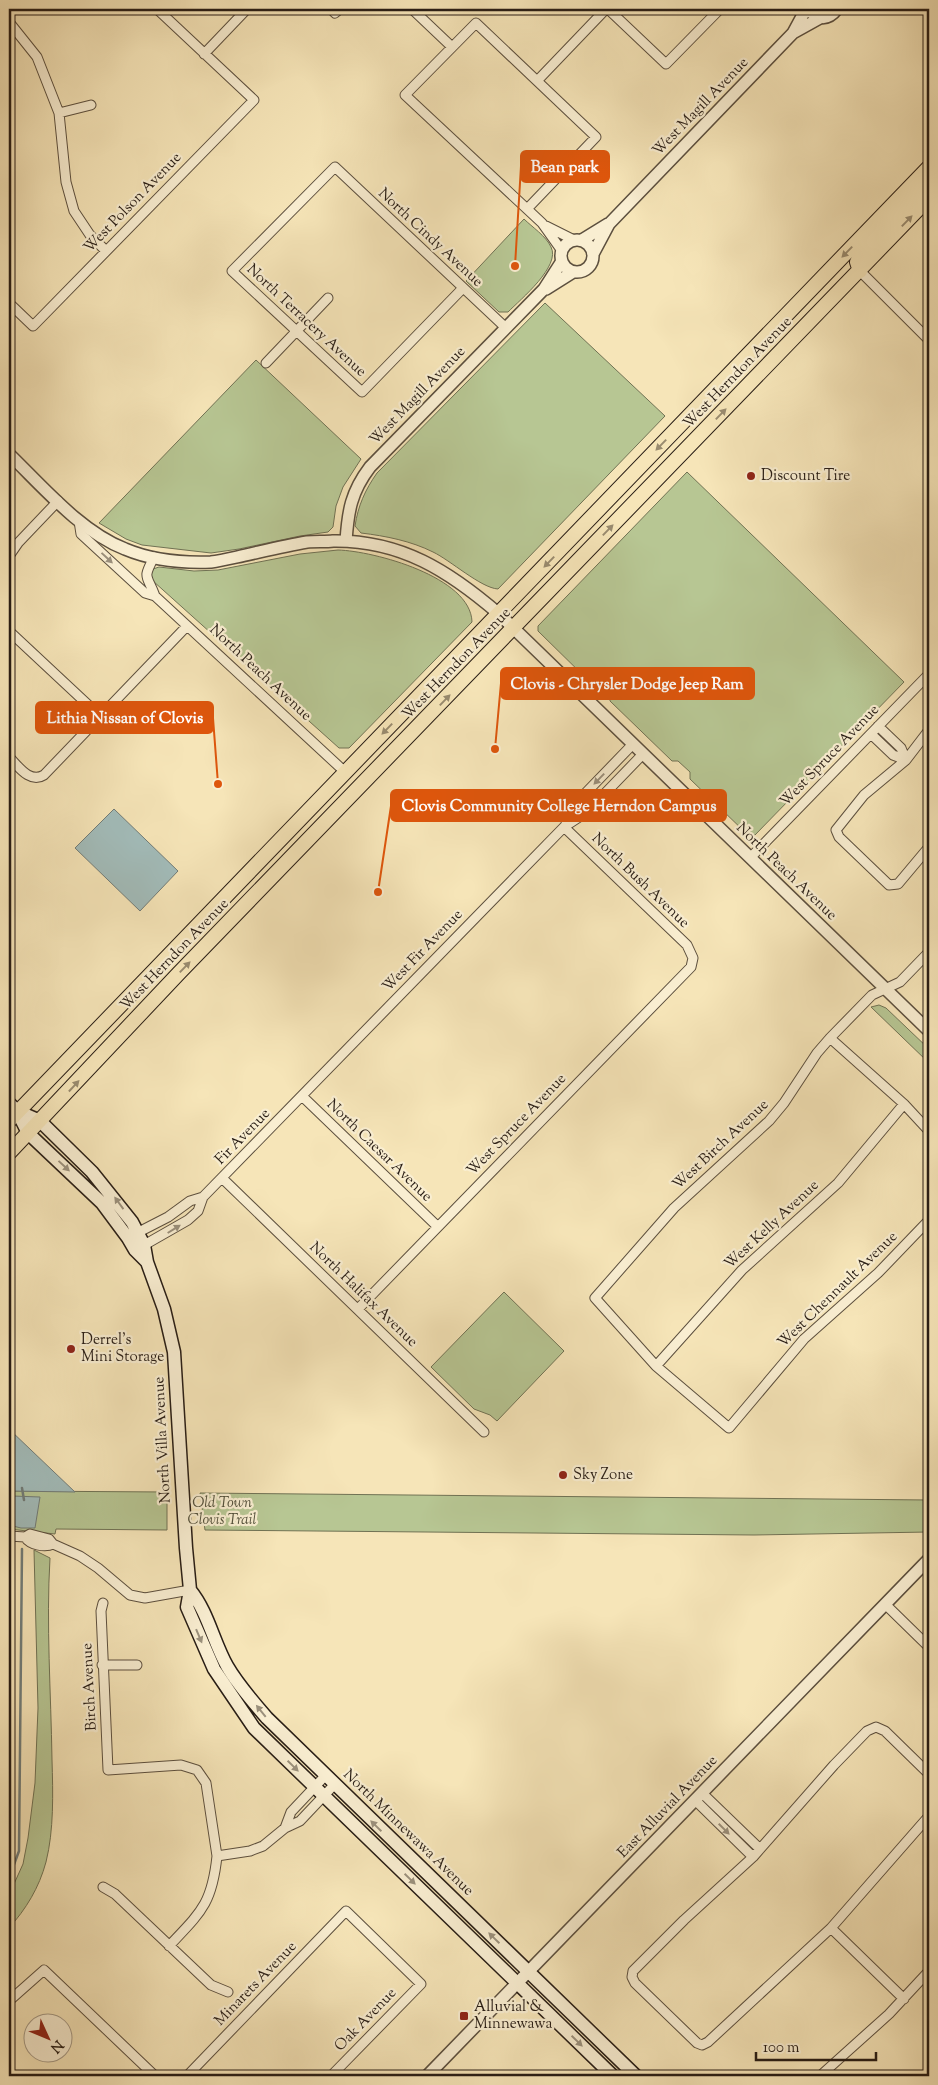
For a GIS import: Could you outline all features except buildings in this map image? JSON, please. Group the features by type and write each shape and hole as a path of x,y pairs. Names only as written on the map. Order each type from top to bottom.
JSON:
{"main road":[{"name":"West Herndon Avenue","path":"12,1112 345,772 929,167"},
{"path":"860,271 857,262 862,252 929,182"},
{"name":"West Herndon Avenue","path":"9,1153 233,918 929,198"},
{"path":"233,918 268,868 347,787 349,780 345,772"},
{"name":"North Villa Avenue","path":"12,1112 40,1121 112,1194 147,1262 164,1309 174,1352 190,1590"},
{"name":"North Villa Avenue","path":"12,1112 28,1133 133,1235"},
{"path":"190,1590 187,1608 214,1669 254,1728 613,2076"},
{"name":"North Minnewawa Avenue","path":"190,1590 200,1602 213,1637 228,1667 246,1693 269,1720 636,2076"}],"street":[{"path":"157,9 204,54 248,9"},
{"path":"412,9 452,47"},
{"path":"537,81 607,9 666,64 720,9"},
{"path":"807,9 814,16 820,18"},
{"name":"West Magill Avenue","path":"593,254 609,224 793,33 807,9"},
{"name":"West Magill Avenue","path":"793,33 820,18 832,15 837,9"},
{"path":"9,22 37,57 58,113 68,195 80,222 106,251"},
{"path":"527,209 596,137 476,23 405,95 527,209 542,223 562,256 566,268 573,272 581,272 588,268 593,259 593,254 587,243 542,223"},
{"name":"West Polson Avenue","path":"9,303 33,326 254,100 204,54"},
{"path":"58,113 91,105"},
{"name":"North Cindy Avenue","path":"232,271 335,166 506,328"},
{"name":"West Magill Avenue","path":"578,240 609,224"},
{"path":"562,256 568,242 578,240"},
{"name":"West Magill Avenue","path":"544,289 562,256"},
{"name":"North Terracery Avenue","path":"232,271 362,392 463,288"},
{"path":"860,271 929,340"},
{"name":"West Magill Avenue","path":"346,541 347,515 350,502 362,477 370,467 544,289 573,272"},
{"path":"266,363 328,298"},
{"name":"North Peach Avenue","path":"9,454 79,521 102,538 126,550 182,561 212,562 309,542 346,541 382,545 418,558 461,582 514,629 929,1031"},
{"path":"9,556 58,501"},
{"name":"North Peach Avenue","path":"79,521 81,534 145,592 155,596 345,772"},
{"name":"North Peach Avenue","path":"154,557 146,577 155,596"},
{"path":"9,757 31,777 36,778 44,775 187,626"},
{"path":"9,631 100,716"},
{"name":"West Spruce Avenue","path":"750,858 929,674"},
{"path":"878,726 900,748 906,760"},
{"path":"929,730 906,760 864,795 836,830 839,838 889,885 898,884 929,846"},
{"path":"871,734 893,755 906,760"},
{"name":"West Fir Avenue","path":"564,827 576,803 633,744"},
{"name":"West Fir Avenue","path":"302,1096 564,827 587,812 643,754"},
{"name":"North Bush Avenue","path":"564,827 687,945 693,958"},
{"name":"West Birch Avenue","path":"656,1366 595,1298 674,1208 784,1104 817,1053 830,1038 872,995 900,982 929,952"},
{"name":"West Spruce Avenue","path":"358,1309 689,970 693,958"},
{"path":"830,1038 904,1104 929,1131"},
{"name":"Fir Avenue","path":"139,1247 188,1220 198,1210 203,1197 302,1096"},
{"name":"North Caesar Avenue","path":"302,1096 437,1226"},
{"name":"West Kelly Avenue","path":"656,1366 742,1270 838,1182 904,1104"},
{"name":"North Halifax Avenue","path":"222,1178 484,1432"},
{"name":"Fir Avenue","path":"133,1235 168,1217 190,1201 203,1197"},
{"name":"West Chennault Avenue","path":"656,1366 730,1428 804,1339 904,1249 929,1220"},
{"path":"9,1536 25,1538 30,1534 49,1539 53,1544 70,1550 90,1562 130,1595 145,1598 190,1590"},
{"name":"East Alluvial Avenue","path":"427,2076 929,1560"},
{"name":"Birch Avenue","path":"103,1603 101,1611 102,1665 108,1770 181,1765 197,1770 206,1783 217,1856"},
{"path":"885,1604 929,1647"},
{"path":"102,1665 138,1665"},
{"path":"929,1774 884,1731 876,1727 867,1731 834,1765 753,1857 684,1920 633,1971 632,1977 635,1983 697,2043 702,2045 708,2042 831,1928 929,1816"},
{"path":"319,1792 325,1776"},
{"path":"169,1946 204,1906 214,1882 217,1856 257,1849 268,1843 285,1828 291,1812 319,1792 334,1785"},
{"path":"699,1797 760,1849"},
{"path":"699,1797 753,1857"},
{"path":"103,1887 115,1894 211,1985 228,1992"},
{"name":"Oak Avenue","path":"331,2076 421,1984 346,1911"},
{"name":"Minarets Avenue","path":"187,2076 346,1911"},
{"path":"831,1928 904,1999"},
{"path":"9,2001 44,1970 155,2076"},
{"path":"820,2076 904,1999 929,1971"}],"green space":[{"path":"524,219 549,243 553,255 545,272 530,291 508,312 499,312 466,281"},
{"path":"545,303 665,416 498,589 474,579 425,548 398,540 361,533 355,526 358,512 366,492 377,473"},
{"path":"256,360 361,459 343,487 336,506 333,527 328,532 211,553 142,545 126,539 99,523"},
{"path":"687,472 904,682 755,835 748,835 690,779 690,772 678,761 672,761 610,701 610,695 598,683 592,684 538,631 538,626"},
{"path":"338,550 374,555 396,561 439,580 456,592 467,606 472,622 349,748 339,748 153,581 151,574 153,569 159,567 194,571 218,570 300,554"},
{"path":"879,1005 886,1008 929,1049 929,1063 871,1007"},
{"path":"504,1292 564,1351 497,1421 490,1415 474,1409 431,1367"},
{"name":"Old Town Clovis Trail","path":"9,1491 167,1492 167,1530 56,1529 55,1534 9,1529"},
{"name":"Old Town Clovis Trail","path":"200,1493 929,1500 929,1532 754,1535 205,1530"},
{"path":"34,1550 50,1558 49,1633 53,1785 52,1824 49,1850 40,1881 26,1906 9,1928 9,1895 23,1864 35,1783 38,1708"}],"water":[{"path":"114,809 178,871 140,911 75,848"},
{"path":"9,1429 75,1492 9,1491"},
{"path":"12,1496 40,1497 35,1528 21,1528 9,1525"}],"waterway":[{"path":"22,1488 24,1500"},
{"path":"9,1878 19,1851 22,1549"}],"place":[{"name":"Bean park","path":"515,266"},
{"name":"Discount Tire","path":"751,476"},
{"name":"Clovis - Chrysler Dodge Jeep Ram","path":"495,749"},
{"name":"Lithia Nissan of Clovis","path":"218,784"},
{"name":"Clovis Community College Herndon Campus","path":"378,892"},
{"name":"Derrel's Mini Storage","path":"71,1349"},
{"name":"Sky Zone","path":"563,1475"},
{"name":"Alluvial & Minnewawa","path":"464,2016"}]}
